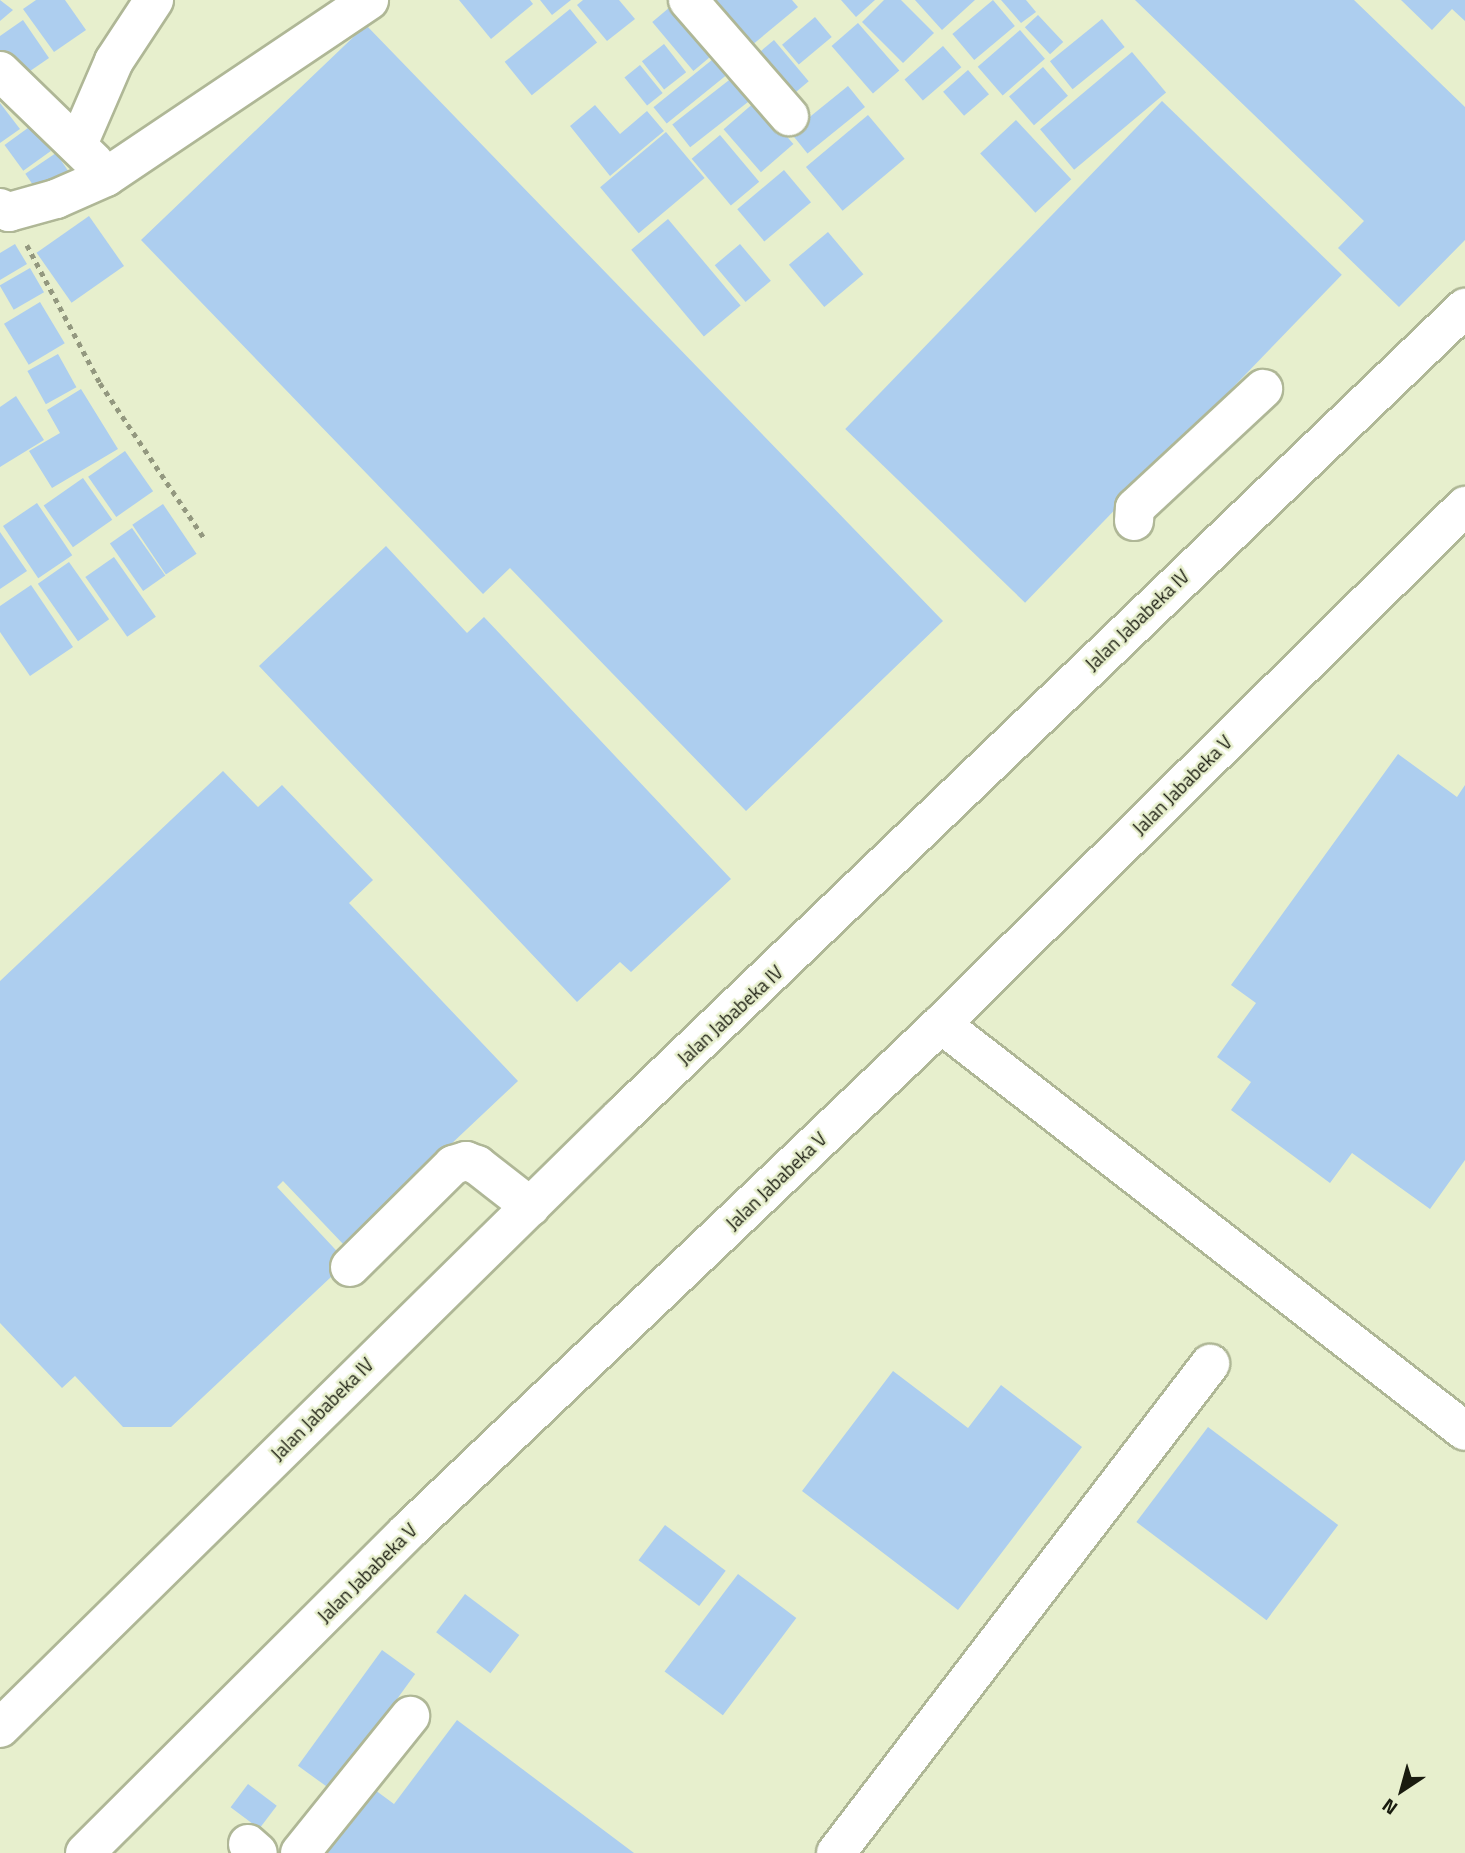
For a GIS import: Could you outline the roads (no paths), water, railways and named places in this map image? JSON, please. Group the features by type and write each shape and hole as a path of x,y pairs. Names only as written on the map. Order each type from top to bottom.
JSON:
{"street":[{"path":"79,142 114,61 154,0"},
{"path":"5,210 106,177 369,0"},
{"path":"688,0 789,116"},
{"path":"0,71 79,142 106,177"},
{"name":"Jalan Jababeka IV","path":"0,1728 531,1207 1465,308"},
{"path":"1134,521 1135,508 1263,389"},
{"name":"Jalan Jababeka V","path":"85,1853 407,1532 941,1024 1465,506"},
{"path":"941,1024 1465,1431"},
{"path":"350,1267 453,1165 466,1161 477,1166 531,1207"},
{"path":"836,1853 1210,1364"},
{"path":"300,1853 410,1716"}]}
